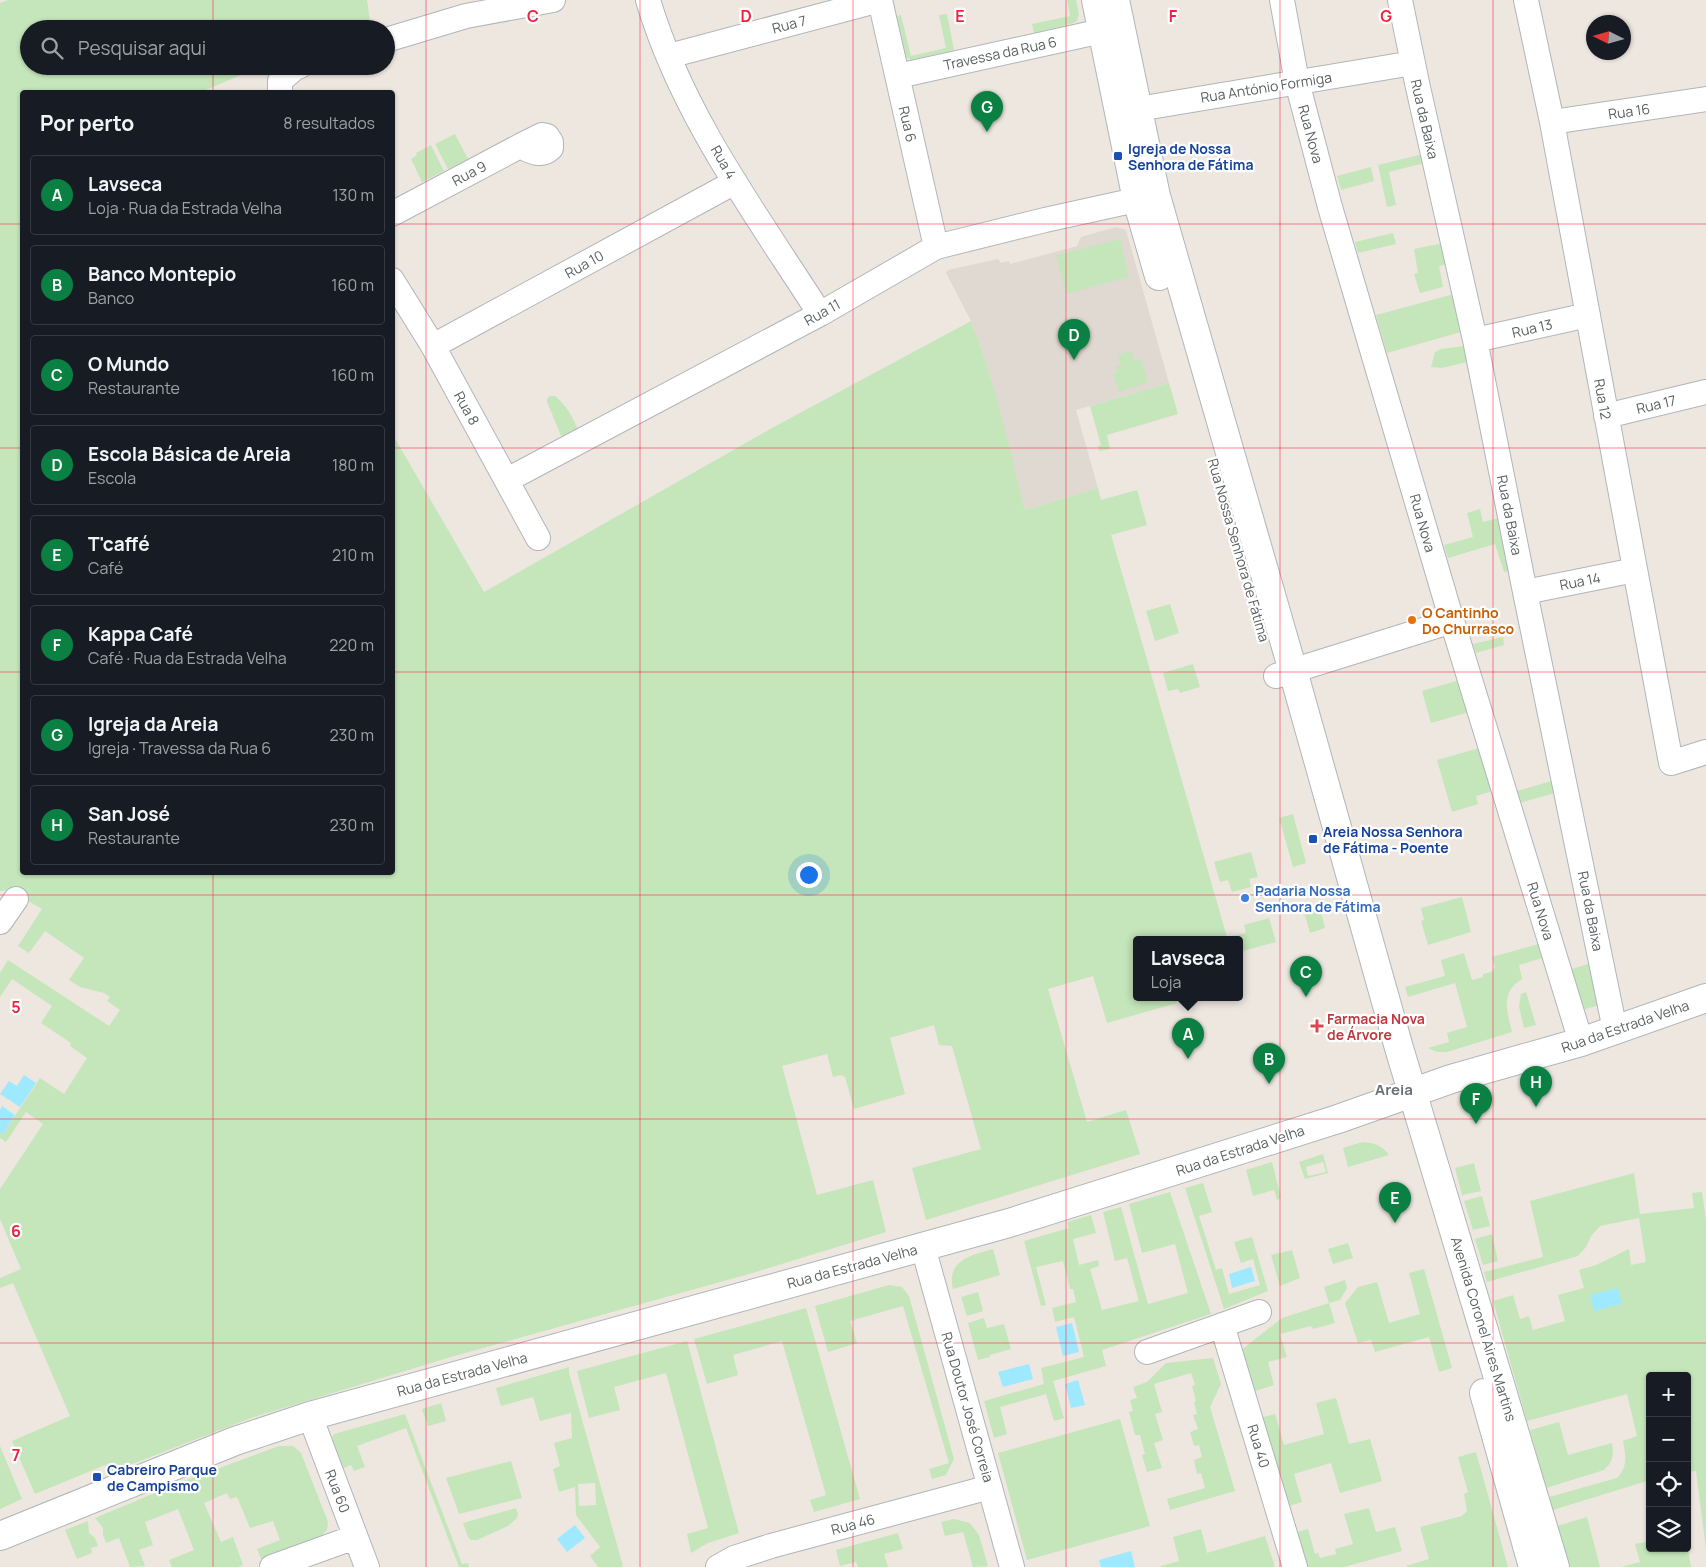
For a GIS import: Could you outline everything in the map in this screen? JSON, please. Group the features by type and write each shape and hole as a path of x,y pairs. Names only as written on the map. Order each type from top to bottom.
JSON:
{"street":[{"path":"395,37 466,16 553,0"},
{"name":"Rua 4","path":"648,0 656,25 691,103 735,182 820,314"},
{"name":"Rua 7","path":"669,56 880,0"},
{"name":"Rua 6","path":"880,0 936,247"},
{"name":"Rua Nossa Senhora de Fátima","path":"1096,0 1102,31 1129,110"},
{"name":"Rua Nossa Senhora de Fátima","path":"1116,0 1129,110 1146,198 1406,1094"},
{"name":"Rua Nova","path":"1282,0 1297,82 1330,207 1452,621 1581,1042"},
{"name":"Rua da Baixa","path":"1400,0 1476,340 1525,592 1615,1030"},
{"name":"Rua 12","path":"1526,0 1552,122 1671,762 1706,752"},
{"name":"Travessa da Rua 6","path":"898,76 1102,31"},
{"name":"Rua António Formiga","path":"1129,110 1413,63"},
{"path":"280,90 280,81 286,75"},
{"name":"Rua 16","path":"1552,122 1706,99"},
{"name":"Rua 9","path":"395,212 520,146 542,135 547,136"},
{"name":"Rua 10","path":"433,346 735,182"},
{"name":"Rua 11","path":"507,480 820,314 936,247 1045,220 1146,198"},
{"name":"Rua 8","path":"395,285 433,346 538,538"},
{"name":"Rua 13","path":"1476,340 1588,315"},
{"name":"Rua 17","path":"1606,416 1706,392"},
{"name":"Rua 14","path":"1525,592 1635,570"},
{"path":"1285,673 1452,621"},
{"path":"0,922 16,899"},
{"name":"Rua da Estrada Velha","path":"0,1536 235,1441 310,1416 1009,1223 1338,1119 1465,1075 1581,1042 1706,998"},
{"name":"Avenida Coronel Aires Martins","path":"1406,1094 1533,1567"},
{"name":"Avenida Coronel Aires Martins","path":"1406,1094 1556,1567"},
{"name":"Rua Doutor José Correia","path":"923,1247 1012,1567"},
{"path":"1147,1352 1259,1312"},
{"name":"Rua 40","path":"1222,1325 1295,1567"},
{"name":"Rua 60","path":"310,1416 367,1567"},
{"name":"Rua 46","path":"729,1564 770,1546 990,1487"},
{"path":"272,1567 355,1537"}],"shaded area":[{"path":"1116,227 1126,230 1169,383 1076,410 1098,488 1025,510 991,379 979,342 971,321 946,273 948,270 998,259 1001,263 1009,261 1010,264 1077,246 1081,237"}],"green space":[{"path":"8,0 367,0 370,20 20,20 20,75 241,75 206,90 20,90 20,875 395,875 395,438 484,592 772,428 971,321 994,391 1025,510 1098,488 1101,500 1137,490 1147,525 1111,535 1227,936 1133,936 1133,1001 1177,1001 1177,1003 1107,1023 1093,976 1048,989 1087,1122 1126,1110 1140,1154 926,1220 912,1168 981,1149 952,1046 939,1045 934,1025 890,1038 905,1094 854,1109 845,1077 841,1075 833,1077 827,1054 782,1066 817,1195 873,1180 886,1232 749,1274 451,1357 251,1418 109,1473 105,1465 35,1494 12,1441 70,1416 13,1283 0,1288 0,1278 21,1269 0,1219 0,1189 43,1124 26,1112 6,1142 0,1138 0,1132 3,1134 40,1078 64,1094 87,1058 70,1046 71,1043 41,1023 52,1006 12,979 0,997 0,973 8,960 109,1026 120,1010 107,1001 110,997 104,993 80,987 69,980 84,958 45,931 29,953 18,946 42,909 10,890 0,891 0,3"},
{"path":"1067,0 1076,0 1079,14 1077,21 1034,33 1032,24 1070,16"},
{"path":"947,14 954,50 911,60 906,57 897,16 901,15 911,56 946,48 939,15"},
{"path":"455,134 468,159 448,169 435,144"},
{"path":"431,145 444,171 422,182 411,159 417,155 416,153"},
{"path":"1423,154 1425,163 1389,172 1396,205 1387,207 1378,165"},
{"path":"1371,167 1374,181 1341,190 1337,176"},
{"path":"1393,233 1396,244 1358,253 1355,242"},
{"path":"1120,239 1129,277 1066,294 1056,255"},
{"path":"1444,243 1448,264 1439,266 1443,287 1420,293 1414,274 1418,273 1414,249"},
{"path":"1454,294 1461,332 1387,353 1376,315"},
{"path":"1464,346 1467,362 1442,368 1431,367 1435,352 1441,349"},
{"path":"1131,351 1134,361 1141,359 1148,382 1119,392 1113,374 1118,373 1115,367 1121,365 1118,355"},
{"path":"1169,383 1178,414 1107,435 1110,449 1099,451 1098,446 1101,445 1090,406"},
{"path":"550,396 555,396 563,403 578,430 562,438 547,402"},
{"path":"1480,509 1483,522 1499,518 1511,570 1504,572 1495,544 1448,558 1444,545 1473,537 1467,513"},
{"path":"1170,604 1179,633 1155,641 1146,611"},
{"path":"1503,637 1504,645 1476,653 1473,644"},
{"path":"1193,664 1200,687 1180,693 1178,689 1168,691 1163,673"},
{"path":"1463,679 1473,711 1431,723 1422,691"},
{"path":"1483,747 1496,790 1476,796 1478,804 1452,812 1437,760"},
{"path":"1555,780 1558,792 1520,803 1517,791"},
{"path":"1293,814 1306,863 1293,867 1279,818"},
{"path":"1251,852 1258,877 1249,879 1251,887 1232,892 1228,880 1220,882 1214,862"},
{"path":"1462,897 1471,932 1428,945 1421,921 1424,920 1421,908"},
{"path":"1319,904 1325,928 1310,933 1303,908"},
{"path":"1269,918 1276,942 1243,951 1243,936 1232,936 1246,933 1244,925"},
{"path":"1542,943 1546,957 1519,965 1522,979 1510,990 1507,1009 1512,1032 1447,1052 1437,1052 1428,1048 1449,1042 1447,1033 1467,1027 1455,983 1408,997 1405,987 1445,976 1441,960 1464,953 1472,980 1492,972 1495,967 1492,957"},
{"path":"1594,962 1603,1004 1582,1010 1569,970"},
{"path":"1526,992 1536,1025 1524,1028 1519,1007 1521,994"},
{"path":"1362,1142 1377,1145 1389,1155 1348,1167 1343,1148"},
{"path":"1323,1154 1328,1173 1305,1179 1299,1162","holes":["1323,1162 1326,1172 1308,1176 1306,1167"]},
{"path":"1272,1162 1281,1198 1277,1200 1274,1190 1253,1196 1246,1170"},
{"path":"1474,1163 1481,1191 1462,1195 1455,1168"},
{"path":"1634,1173 1640,1214 1694,1208 1692,1193 1702,1192 1706,1219 1706,1549 1696,1471 1691,1472 1691,1372 1646,1372 1646,1481 1553,1510 1549,1497 1617,1478 1621,1474 1625,1465 1623,1441 1637,1436 1627,1394 1527,1421 1493,1301 1513,1295 1520,1319 1529,1316 1533,1330 1565,1321 1558,1295 1584,1288 1579,1270 1596,1265 1629,1249 1631,1265 1646,1262 1639,1218 1600,1226 1578,1256 1487,1282 1484,1272 1543,1257 1530,1201"},
{"path":"1203,1183 1212,1212 1199,1216 1216,1270 1222,1268 1229,1294 1260,1285 1253,1259 1241,1263 1234,1242 1252,1237 1268,1291 1224,1309 1185,1188"},
{"path":"1170,1192 1211,1314 1102,1350 1106,1366 1053,1381 1064,1418 1054,1421 1046,1394 1000,1407 1007,1434 994,1438 984,1401 1044,1384 1041,1368 1084,1357 1074,1317 1055,1322 1052,1308 1076,1302 1073,1289 1070,1289 1063,1261 1036,1267 1046,1305 1041,1306 1024,1241 1069,1228 1067,1222 1091,1215 1096,1233 1073,1239 1079,1265 1098,1260 1099,1266 1090,1269 1102,1310 1139,1301 1127,1258 1115,1261 1103,1212 1121,1207 1148,1304 1188,1293 1175,1244 1142,1253 1129,1204"},
{"path":"1482,1196 1490,1226 1473,1230 1464,1201"},
{"path":"1492,1234 1498,1261 1483,1265 1475,1239"},
{"path":"1348,1243 1353,1258 1333,1264 1328,1249"},
{"path":"993,1249 1000,1275 953,1289 953,1271 962,1260"},
{"path":"1292,1250 1300,1278 1280,1286 1271,1255"},
{"path":"1424,1269 1452,1368 1439,1372 1429,1337 1375,1352 1371,1340 1358,1343 1345,1303 1358,1287 1377,1282 1389,1323 1420,1314 1409,1273"},
{"path":"1345,1280 1347,1288 1340,1300 1329,1303 1324,1287"},
{"path":"889,1285 902,1287 909,1296 954,1459 946,1475 932,1479 929,1469 949,1463 903,1306 850,1321 857,1343 828,1352 815,1306"},
{"path":"978,1292 983,1311 967,1316 961,1297"},
{"path":"1329,1303 1335,1323 1313,1329 1311,1326 1280,1334 1287,1357 1268,1362 1274,1385 1252,1392 1240,1351 1282,1318"},
{"path":"806,1308 860,1499 814,1512 810,1500 826,1495 782,1341 733,1355 738,1375 707,1384 694,1339"},
{"path":"984,1318 987,1328 1004,1324 1011,1349 978,1360 968,1323"},
{"path":"687,1341 739,1533 708,1543 691,1553 687,1534 708,1528 666,1373 614,1387 620,1410 589,1418 577,1371"},
{"path":"1213,1358 1221,1384 1210,1407 1235,1491 1170,1510 1167,1499 1205,1488 1201,1473 1197,1474 1194,1460 1202,1457 1199,1445 1194,1446 1190,1432 1198,1429 1193,1415 1197,1414 1192,1386 1195,1385 1191,1373 1154,1384 1162,1412 1155,1414 1163,1440 1154,1443 1162,1468 1147,1472 1142,1455 1145,1454 1140,1435 1135,1435 1129,1412 1133,1411 1130,1400 1137,1398 1133,1387 1147,1382 1166,1363"},
{"path":"569,1367 569,1373 623,1566 598,1567 590,1556 600,1547 576,1515 575,1487 559,1492 553,1469 560,1466 554,1443 572,1438 571,1413 540,1421 533,1397 501,1406 496,1388","holes":["595,1483 596,1505 579,1506 578,1484"]},
{"path":"1336,1398 1349,1444 1370,1439 1382,1481 1340,1493 1331,1463 1294,1474 1302,1502 1286,1507 1260,1418 1275,1414 1284,1445 1324,1434 1316,1403"},
{"path":"441,1403 446,1421 428,1426 422,1409"},
{"path":"405,1414 462,1564 468,1563 469,1567 459,1567 406,1428 357,1446 365,1467 354,1471 351,1465 338,1470 329,1443 334,1434"},
{"path":"1120,1419 1150,1526 1027,1560 998,1453"},
{"path":"1559,1422 1568,1455 1612,1443 1612,1458 1604,1470 1546,1488 1530,1430"},
{"path":"0,1446 22,1499 0,1509"},
{"path":"279,1446 293,1446 301,1453 328,1522 327,1530 320,1537 261,1559 257,1549 280,1540 273,1521 250,1528 237,1497 230,1499 227,1493 204,1503 221,1542 233,1537 243,1565 238,1567 172,1567 169,1560 194,1550 178,1509 145,1522 153,1545 139,1550 145,1566 130,1567 119,1538 106,1543 103,1528 95,1518 176,1484"},
{"path":"1476,1452 1508,1567 1407,1567 1429,1559 1420,1527 1462,1516 1467,1511 1464,1494 1468,1492 1458,1457"},
{"path":"511,1461 522,1498 459,1514 446,1478"},
{"path":"516,1508 517,1518 508,1526 477,1540 471,1540 468,1537 463,1523"},
{"path":"1369,1508 1376,1532 1395,1527 1402,1551 1344,1567 1304,1567 1294,1533 1308,1529 1315,1554 1318,1553 1320,1558 1336,1554 1335,1549 1353,1544 1344,1514"},
{"path":"1587,1517 1600,1567 1569,1567 1557,1526"},
{"path":"954,1519 970,1523 979,1535 988,1566 973,1567 963,1532 945,1536 941,1522"},
{"path":"88,1521 89,1533 95,1538 98,1546 91,1548 92,1553 77,1559 65,1530"},
{"path":"1201,1529 1207,1553 1265,1536 1275,1567 1161,1567 1179,1561 1173,1537"},
{"path":"898,1533 903,1549 884,1554 888,1567 858,1567 856,1562 840,1566 836,1550"},
{"path":"1646,1542 1646,1552 1688,1552 1691,1567 1621,1567 1640,1562 1635,1544"}],"water":[{"path":"24,1075 36,1083 20,1107 0,1094 9,1081 17,1086"},
{"path":"2,1106 15,1115 3,1134 0,1132 0,1110"},
{"path":"1251,1267 1255,1281 1232,1288 1229,1274"},
{"path":"1618,1288 1622,1304 1594,1311 1590,1295"},
{"path":"1072,1323 1079,1352 1063,1356 1056,1327"},
{"path":"1029,1364 1033,1379 1003,1387 998,1372"},
{"path":"1078,1380 1085,1405 1071,1408 1065,1384"},
{"path":"575,1525 585,1538 567,1552 557,1539"},
{"path":"1131,1551 1135,1567 1101,1567 1099,1560"}],"place":[{"name":"Igreja da Areia","path":"987,132"},
{"name":"Igreja de Nossa Senhora de Fátima","path":"1118,156"},
{"name":"Escola Básica de Areia","path":"1074,360"},
{"name":"O Cantinho Do Churrasco","path":"1412,620"},
{"name":"Areia Nossa Senhora de Fátima - Poente","path":"1313,839"},
{"name":"Padaria Nossa Senhora de Fátima","path":"1245,898"},
{"name":"O Mundo","path":"1306,997"},
{"name":"Farmacia Nova de Árvore","path":"1317,1026"},
{"name":"Lavseca","path":"1188,1059"},
{"name":"Banco Montepio","path":"1269,1084"},
{"name":"San José","path":"1536,1107"},
{"name":"Kappa Café","path":"1476,1124"},
{"name":"T'caffé","path":"1395,1223"},
{"name":"Cabreiro Parque de Campismo","path":"97,1477"}],"district":[{"name":"Areia","path":"1394,1089"}]}
